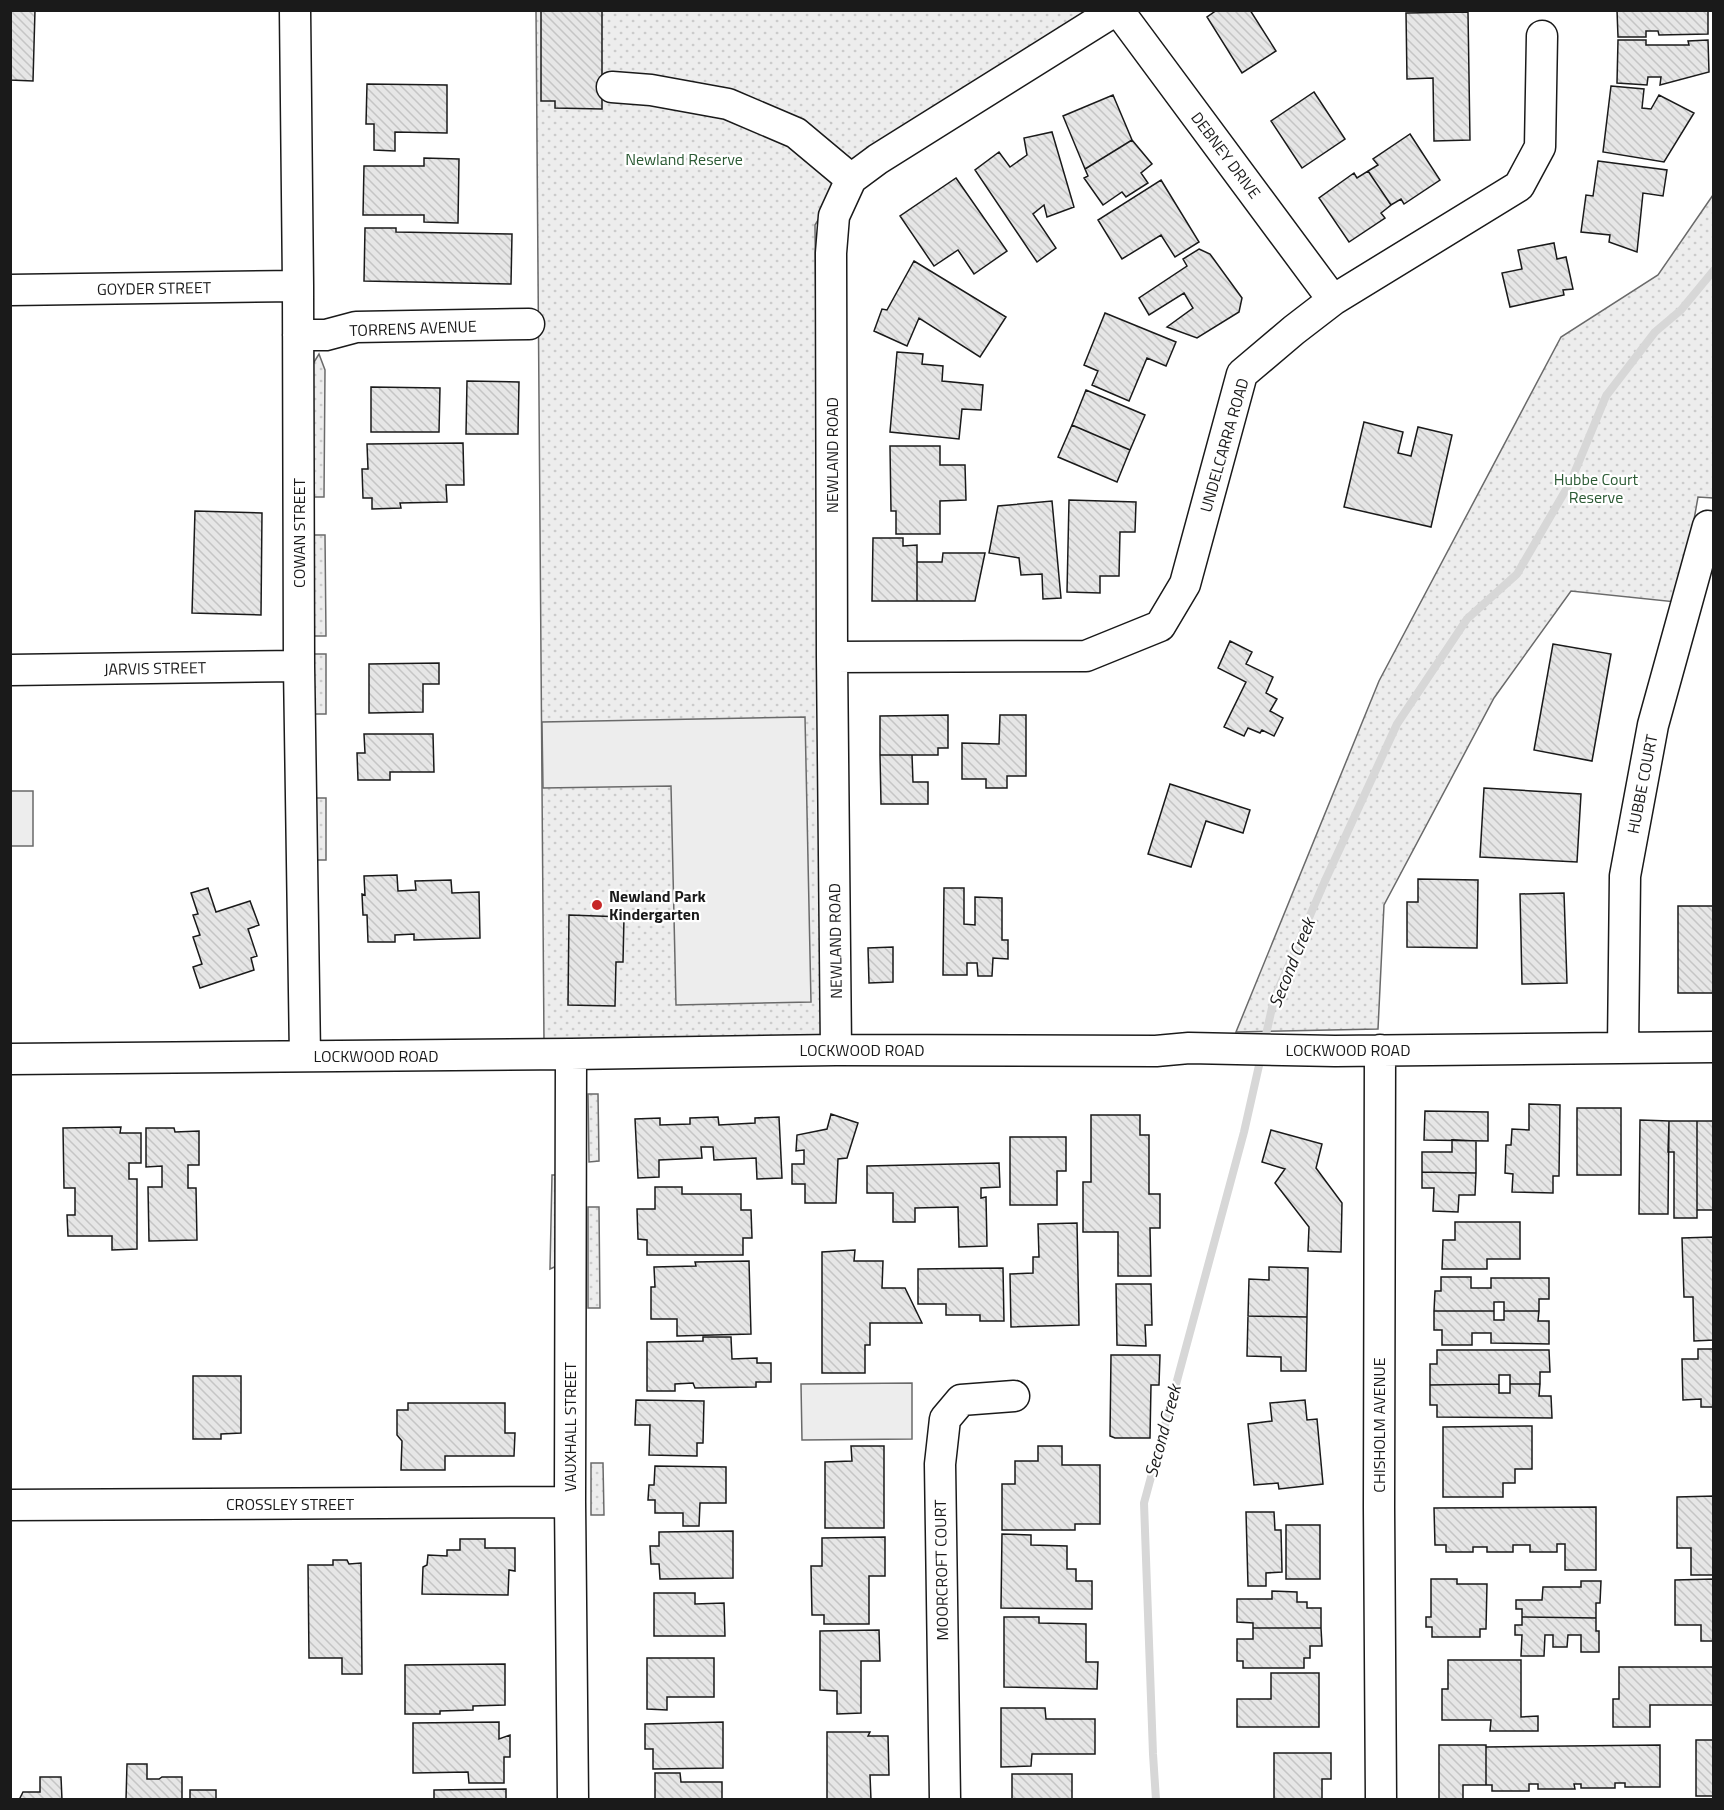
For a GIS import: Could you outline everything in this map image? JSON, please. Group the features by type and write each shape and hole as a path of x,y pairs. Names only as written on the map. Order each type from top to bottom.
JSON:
{"street":[{"name":"COWAN STREET","path":"296,10 299,666 305,1056"},
{"name":"NEWLAND ROAD","path":"836,1050 831,253 834,216 851,179 878,159 1117,10"},
{"name":"DEBNEY DRIVE","path":"1117,10 1333,300"},
{"name":"UNDELCARRA ROAD","path":"832,657 1086,656 1160,626 1185,584 1242,374 1333,300 1519,186 1540,147 1542,36"},
{"path":"612,87 651,90 728,104 796,133 851,179"},
{"name":"GOYDER STREET","path":"10,290 298,286"},
{"name":"TORRENS AVENUE","path":"298,335 326,335 356,327 529,324"},
{"name":"HUBBE COURT","path":"1623,1048 1625,876 1653,725 1708,526"},
{"name":"JARVIS STREET","path":"10,670 299,666"},
{"name":"LOCKWOOD ROAD","path":"10,1059 836,1050 1156,1051 1189,1048 1380,1050 1713,1047"},
{"name":"CHISHOLM AVENUE","path":"1380,1050 1381,1800"},
{"name":"VAUXHALL STREET","path":"571,1054 570,1502 573,1800"},
{"name":"MOORCROFT COURT","path":"945,1800 940,1464 945,1419 961,1400 1014,1396"},
{"name":"CROSSLEY STREET","path":"10,1505 570,1502"}],"green space":[{"name":"Newland Reserve","path":"536,11 1092,11 858,155 815,225 823,1040 544,1044"},
{"name":"Hubbe Court Reserve","path":"1713,195 1713,498 1698,497 1676,602 1571,591 1494,698 1384,905 1378,1029 1236,1032 1379,681 1561,337 1658,275"},
{"path":"319,354 325,370 324,497 311,497 311,367"},
{"path":"311,535 325,535 326,636 313,636"},
{"path":"313,654 326,654 326,714 314,714"},
{"path":"805,717 811,1002 676,1005 671,786 543,788 542,722"},
{"path":"10,791 33,791 33,846 11,846"},
{"path":"314,798 326,798 326,860 314,860"},
{"path":"588,1094 598,1094 599,1161 589,1162"},
{"path":"552,1175 561,1175 561,1264 550,1269"},
{"path":"588,1207 599,1207 600,1308 588,1308"},
{"path":"912,1383 912,1439 802,1440 801,1384"},
{"path":"591,1463 603,1463 604,1515 591,1515"}],"building":[{"path":"10,10 35,10 33,81 10,80"},
{"path":"541,10 602,10 602,109 555,108 555,101 541,101"},
{"path":"1217,10 1250,10 1276,51 1242,73 1207,17"},
{"path":"1617,10 1708,10 1708,34 1659,35 1658,31 1646,31 1646,37 1618,37"},
{"path":"1468,12 1470,140 1434,141 1433,78 1407,79 1406,13"},
{"path":"1618,40 1646,40 1646,45 1689,45 1688,41 1708,40 1709,72 1660,85 1661,77 1648,77 1647,85 1617,83"},
{"path":"367,84 447,85 447,133 395,132 395,151 374,150 374,124 366,124"},
{"path":"1611,86 1644,89 1642,108 1651,109 1659,95 1694,113 1664,162 1603,152"},
{"path":"1314,92 1345,139 1302,168 1271,121"},
{"path":"1113,95 1132,140 1085,169 1063,116"},
{"path":"1052,132 1074,207 1047,217 1044,205 1033,214 1056,248 1037,262 975,170 999,152 1010,167 1027,155 1024,138"},
{"path":"1410,134 1440,180 1404,204 1401,199 1391,205 1368,171 1378,165 1373,159"},
{"path":"1132,140 1152,164 1141,173 1148,183 1126,197 1122,192 1103,205 1084,178 1088,176 1085,169"},
{"path":"424,158 459,159 458,223 424,222 424,215 363,215 364,166 424,166"},
{"path":"1598,161 1667,170 1663,196 1643,193 1637,252 1609,242 1610,235 1581,232 1586,195 1593,196"},
{"path":"1368,171 1391,205 1381,213 1385,218 1349,242 1319,198 1354,173 1357,178"},
{"path":"956,178 1007,251 974,274 958,250 934,266 900,216"},
{"path":"1161,180 1199,242 1175,257 1161,235 1122,259 1098,220"},
{"path":"365,228 396,228 396,232 512,234 511,284 364,281"},
{"path":"1554,243 1557,259 1566,257 1573,289 1563,290 1564,295 1510,307 1502,273 1522,269 1518,250"},
{"path":"1199,249 1210,254 1242,298 1239,312 1197,338 1167,327 1193,308 1184,293 1149,315 1139,298 1187,266 1183,259"},
{"path":"914,261 1006,317 980,357 919,318 907,346 874,331 882,309 887,310"},
{"path":"1105,313 1176,342 1166,366 1147,358 1129,401 1092,385 1098,371 1084,365"},
{"path":"897,352 923,354 922,364 943,366 942,381 983,385 981,410 962,409 959,439 890,432"},
{"path":"467,381 519,382 518,434 466,434"},
{"path":"371,387 440,388 439,432 371,432"},
{"path":"1086,390 1145,415 1130,450 1072,425"},
{"path":"1364,422 1403,432 1398,453 1411,456 1418,427 1452,435 1431,527 1344,507"},
{"path":"1072,425 1130,450 1117,482 1058,457"},
{"path":"463,443 464,485 446,485 447,502 400,503 401,508 372,509 372,498 363,498 362,469 368,469 367,444"},
{"path":"890,446 940,446 940,465 965,465 966,500 940,501 940,534 896,534 896,511 891,511"},
{"path":"1069,500 1136,502 1135,532 1120,532 1119,576 1100,576 1100,593 1067,592"},
{"path":"1052,501 1061,598 1043,599 1042,574 1021,575 1019,558 989,553 998,506"},
{"path":"195,511 262,513 261,615 192,613"},
{"path":"873,538 903,538 903,546 917,545 917,601 872,601"},
{"path":"943,553 985,553 975,601 917,601 917,562 942,562"},
{"path":"1230,641 1252,652 1246,664 1273,677 1266,693 1277,699 1270,711 1283,718 1274,736 1262,730 1260,733 1248,728 1244,736 1224,727 1246,682 1218,668"},
{"path":"1553,644 1611,654 1592,761 1534,750"},
{"path":"439,663 439,684 423,684 423,712 369,713 369,664"},
{"path":"948,715 948,748 938,748 938,755 880,755 880,716"},
{"path":"1000,715 1026,715 1026,776 1007,776 1007,788 986,788 986,779 962,779 962,743 999,744"},
{"path":"364,734 433,734 434,772 390,772 390,780 358,780 357,753 365,753"},
{"path":"880,755 912,755 913,782 928,782 928,804 881,804"},
{"path":"1170,784 1250,810 1243,833 1206,821 1191,867 1148,854"},
{"path":"1484,788 1581,794 1577,862 1480,857"},
{"path":"397,875 398,891 416,890 415,881 451,880 452,893 479,892 480,938 414,940 414,934 395,935 395,942 368,942 367,915 363,915 364,876"},
{"path":"1418,879 1478,880 1477,948 1407,947 1407,902 1418,902"},
{"path":"208,888 216,912 250,901 259,925 248,929 257,956 251,958 254,970 200,988 193,967 202,964 193,937 200,935 193,915 198,914 191,893"},
{"path":"944,888 964,888 964,924 975,925 975,897 1002,898 1002,940 1008,940 1008,959 993,958 992,976 978,976 977,963 967,963 967,975 943,975"},
{"path":"1564,893 1567,983 1522,984 1520,894"},
{"path":"1678,906 1714,906 1714,993 1678,993"},
{"path":"569,915 624,917 623,962 616,962 615,1006 568,1005"},
{"path":"893,947 893,982 869,983 868,948"},
{"path":"1529,1104 1560,1105 1559,1176 1553,1176 1553,1193 1512,1192 1513,1174 1505,1173 1506,1145 1511,1145 1512,1129 1529,1130"},
{"path":"1577,1108 1621,1108 1621,1175 1577,1175"},
{"path":"1425,1111 1488,1112 1488,1141 1424,1140"},
{"path":"831,1114 858,1123 847,1158 838,1159 836,1203 805,1203 805,1184 792,1184 792,1164 804,1164 804,1150 796,1151 797,1135 827,1129"},
{"path":"1091,1115 1140,1115 1140,1135 1149,1135 1149,1194 1160,1194 1160,1228 1150,1228 1151,1276 1118,1276 1118,1232 1083,1232 1083,1182 1091,1182"},
{"path":"718,1117 719,1125 755,1123 755,1118 779,1117 782,1178 757,1179 756,1158 714,1160 713,1147 701,1147 702,1158 659,1160 659,1177 638,1178 635,1119 660,1118 660,1125 690,1124 690,1118"},
{"path":"1640,1120 1669,1121 1668,1214 1639,1214"},
{"path":"1669,1121 1697,1121 1697,1218 1674,1218 1674,1152 1668,1152"},
{"path":"1697,1121 1714,1121 1714,1210 1697,1210"},
{"path":"121,1127 120,1133 141,1133 141,1163 129,1163 129,1179 137,1179 137,1249 112,1250 112,1236 68,1236 67,1215 75,1215 75,1188 64,1188 63,1128"},
{"path":"146,1128 174,1128 175,1132 199,1131 199,1165 188,1165 188,1188 196,1188 197,1240 149,1241 148,1187 162,1187 162,1166 146,1167"},
{"path":"1271,1130 1322,1144 1316,1168 1342,1203 1341,1252 1308,1251 1309,1227 1275,1183 1285,1169 1262,1162"},
{"path":"1010,1137 1066,1137 1066,1171 1057,1171 1057,1205 1010,1205"},
{"path":"1452,1140 1476,1141 1476,1173 1422,1172 1422,1152 1452,1152"},
{"path":"999,1163 1000,1187 981,1188 981,1198 986,1197 987,1246 959,1247 958,1207 915,1208 915,1222 893,1222 893,1193 867,1193 867,1166"},
{"path":"1422,1172 1476,1173 1475,1195 1459,1195 1458,1212 1433,1211 1434,1188 1422,1188"},
{"path":"655,1187 682,1187 682,1194 741,1194 741,1210 751,1210 752,1238 743,1238 743,1255 647,1255 647,1240 638,1239 637,1209 655,1209"},
{"path":"1455,1222 1520,1222 1520,1259 1487,1259 1487,1269 1442,1269 1443,1240 1455,1240"},
{"path":"1077,1223 1079,1325 1011,1327 1010,1274 1033,1273 1033,1257 1039,1257 1038,1224"},
{"path":"1714,1237 1714,1340 1694,1341 1693,1297 1684,1297 1682,1238"},
{"path":"855,1250 854,1261 883,1261 882,1288 905,1288 922,1323 870,1323 870,1345 865,1345 865,1373 822,1373 822,1252"},
{"path":"749,1261 751,1334 677,1336 677,1319 651,1319 651,1287 655,1287 654,1267 696,1266 695,1262"},
{"path":"1269,1267 1308,1268 1307,1317 1248,1316 1249,1279 1269,1280"},
{"path":"1003,1268 1004,1321 980,1321 980,1315 946,1315 946,1304 918,1304 918,1269"},
{"path":"1441,1277 1471,1277 1471,1288 1491,1288 1491,1278 1549,1278 1549,1299 1539,1299 1539,1311 1504,1311 1504,1302 1494,1302 1494,1311 1434,1311 1435,1291 1441,1291"},
{"path":"1116,1284 1151,1284 1152,1325 1145,1325 1146,1346 1117,1345"},
{"path":"1434,1311 1494,1311 1494,1320 1504,1320 1504,1311 1539,1311 1538,1321 1549,1321 1549,1344 1491,1343 1491,1333 1472,1333 1472,1345 1442,1345 1442,1330 1434,1330"},
{"path":"1248,1316 1307,1317 1306,1371 1281,1371 1281,1357 1247,1356"},
{"path":"703,1337 731,1337 732,1359 757,1358 757,1363 771,1363 771,1382 756,1382 756,1387 695,1388 693,1383 675,1384 675,1391 647,1391 647,1342 703,1341"},
{"path":"1698,1349 1714,1349 1714,1407 1701,1407 1701,1399 1683,1400 1682,1359 1698,1359"},
{"path":"1437,1350 1549,1350 1550,1372 1540,1372 1540,1384 1510,1384 1510,1375 1499,1375 1499,1384 1430,1385 1430,1364 1437,1364"},
{"path":"1111,1355 1160,1355 1159,1385 1151,1385 1150,1438 1110,1436"},
{"path":"193,1376 241,1376 241,1433 221,1434 221,1439 193,1439"},
{"path":"1499,1384 1499,1393 1510,1393 1510,1384 1540,1384 1539,1396 1551,1396 1552,1418 1437,1417 1437,1405 1430,1405 1430,1385"},
{"path":"636,1400 704,1401 703,1443 697,1443 697,1456 649,1455 650,1425 635,1425"},
{"path":"1305,1400 1307,1420 1317,1419 1323,1484 1279,1489 1278,1483 1254,1485 1248,1424 1272,1421 1270,1403"},
{"path":"408,1403 505,1403 505,1433 515,1433 514,1456 445,1456 445,1470 401,1470 402,1441 397,1435 397,1410 408,1410"},
{"path":"1532,1426 1532,1469 1515,1469 1515,1483 1503,1483 1503,1497 1443,1497 1443,1427"},
{"path":"851,1446 884,1446 884,1528 825,1528 825,1462 852,1461"},
{"path":"1038,1446 1062,1446 1062,1465 1100,1465 1100,1524 1075,1524 1075,1530 1002,1530 1002,1484 1015,1484 1015,1461 1038,1461"},
{"path":"655,1466 726,1467 726,1503 700,1503 699,1526 683,1526 683,1513 655,1513 655,1500 648,1500 649,1485 654,1485"},
{"path":"1714,1496 1714,1575 1691,1575 1691,1548 1677,1548 1677,1497"},
{"path":"1596,1507 1596,1570 1565,1570 1565,1544 1557,1544 1557,1552 1530,1552 1530,1545 1513,1545 1513,1552 1487,1552 1487,1547 1473,1547 1473,1552 1446,1552 1446,1545 1435,1545 1434,1508"},
{"path":"1246,1512 1274,1512 1275,1530 1281,1530 1282,1572 1266,1573 1266,1586 1248,1586"},
{"path":"1286,1525 1320,1525 1320,1579 1286,1579"},
{"path":"733,1531 733,1578 660,1579 659,1564 651,1564 650,1546 659,1546 659,1532"},
{"path":"1002,1534 1031,1535 1031,1545 1067,1546 1067,1569 1076,1569 1076,1581 1092,1581 1092,1609 1001,1608"},
{"path":"885,1537 885,1576 869,1576 869,1624 824,1624 824,1615 812,1615 811,1566 822,1566 822,1538"},
{"path":"460,1539 485,1539 485,1548 515,1548 515,1571 509,1570 508,1595 422,1594 423,1567 427,1565 428,1555 447,1556 447,1550 460,1550"},
{"path":"333,1560 347,1560 349,1564 361,1563 362,1674 342,1674 342,1658 309,1658 308,1565 333,1565"},
{"path":"1431,1579 1457,1579 1457,1584 1487,1584 1486,1629 1480,1629 1480,1637 1432,1637 1432,1627 1426,1627 1426,1617 1431,1617"},
{"path":"1714,1579 1714,1641 1701,1641 1701,1625 1675,1625 1675,1580"},
{"path":"1581,1581 1601,1581 1600,1603 1596,1603 1596,1618 1522,1617 1522,1609 1516,1609 1516,1600 1542,1600 1543,1587 1581,1587"},
{"path":"1272,1591 1297,1592 1297,1602 1307,1602 1307,1608 1321,1608 1321,1628 1253,1628 1253,1623 1237,1622 1237,1599 1272,1599"},
{"path":"654,1593 695,1593 695,1604 724,1603 725,1636 654,1636"},
{"path":"1004,1617 1039,1617 1039,1623 1086,1624 1086,1662 1098,1662 1097,1689 1004,1687"},
{"path":"1522,1617 1596,1618 1596,1631 1599,1631 1599,1652 1581,1652 1581,1635 1568,1635 1567,1647 1553,1647 1553,1635 1545,1635 1544,1656 1521,1656 1522,1635 1515,1635 1515,1625 1522,1625"},
{"path":"1253,1628 1321,1628 1322,1646 1310,1646 1310,1658 1304,1658 1304,1668 1243,1668 1243,1661 1237,1661 1237,1639 1253,1639"},
{"path":"879,1630 880,1661 861,1661 861,1713 837,1714 837,1691 820,1690 820,1631"},
{"path":"647,1658 714,1658 714,1697 667,1697 667,1710 647,1709"},
{"path":"1448,1660 1521,1660 1521,1717 1538,1716 1538,1731 1490,1731 1491,1720 1442,1720 1442,1689 1448,1689"},
{"path":"505,1664 505,1705 473,1706 473,1710 440,1711 440,1714 405,1714 405,1665"},
{"path":"1619,1667 1714,1667 1714,1705 1650,1705 1650,1727 1613,1727 1613,1699 1619,1699"},
{"path":"1271,1673 1319,1673 1319,1727 1237,1727 1237,1699 1271,1699"},
{"path":"1001,1708 1045,1708 1046,1719 1095,1719 1095,1754 1032,1754 1031,1766 1001,1767"},
{"path":"499,1722 499,1739 510,1735 510,1757 504,1757 504,1783 469,1783 468,1772 413,1773 413,1723"},
{"path":"723,1722 723,1768 653,1769 653,1749 645,1749 645,1724"},
{"path":"827,1732 870,1732 868,1736 888,1736 889,1775 870,1775 871,1800 827,1800"},
{"path":"1696,1740 1714,1740 1714,1796 1696,1796"},
{"path":"1439,1745 1486,1745 1486,1785 1463,1785 1463,1799 1439,1799"},
{"path":"1660,1745 1660,1787 1625,1787 1625,1783 1615,1783 1615,1788 1581,1788 1581,1784 1574,1784 1575,1789 1538,1789 1538,1784 1529,1784 1529,1791 1492,1791 1492,1785 1486,1785 1486,1747"},
{"path":"1274,1753 1331,1753 1331,1779 1322,1779 1322,1800 1274,1800"},
{"path":"127,1764 147,1764 147,1779 182,1777 182,1800 126,1800"},
{"path":"655,1773 680,1773 681,1782 722,1782 722,1800 655,1800"},
{"path":"1012,1774 1072,1774 1072,1800 1012,1800"},
{"path":"40,1777 61,1777 62,1800 19,1800 23,1792 40,1792"},
{"path":"506,1789 506,1800 434,1800 434,1790"},
{"path":"190,1790 216,1790 216,1800 190,1800"}],"waterway":[{"name":"Second Creek","path":"1156,1800 1144,1503 1244,1132 1274,999 1397,724 1467,619 1517,574 1571,481 1606,396 1655,332 1681,310 1714,270"}],"place":[{"name":"Newland Park Kindergarten","path":"597,905"}]}
